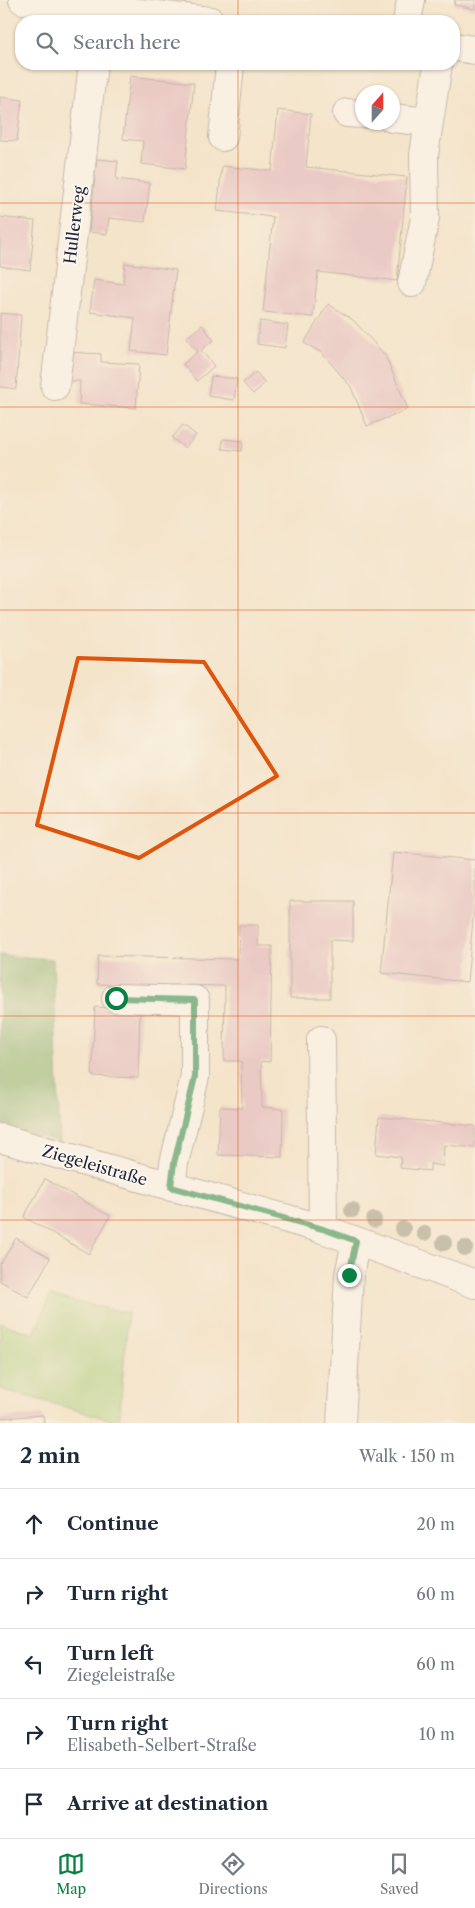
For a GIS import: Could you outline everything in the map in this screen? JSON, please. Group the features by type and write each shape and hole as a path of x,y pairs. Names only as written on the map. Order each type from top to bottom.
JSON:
{"street":[{"path":"23,0 99,15"},
{"path":"408,15 412,0"},
{"path":"460,48 475,50"},
{"name":"Hullerweg","path":"55,386 92,70"},
{"path":"223,137 229,70"},
{"path":"412,284 425,218 424,155 437,70"},
{"path":"400,119 429,122"},
{"path":"116,998 195,1000 195,1077 174,1163 171,1187"},
{"path":"321,1040 323,1229"},
{"name":"Ziegeleistraße","path":"0,1138 323,1229 475,1284"},
{"path":"341,1423 349,1275 356,1241"}],"highlighted area":[{"path":"78,658 204,662 277,776 139,858 37,825"}],"green space":[{"path":"0,955 53,959 60,1142 0,1124"},
{"path":"50,1296 128,1313 119,1422 0,1389 0,1323 34,1334"}],"building":[{"path":"455,0 475,0 475,9 454,5"},
{"path":"130,76 194,83 185,169 141,164 143,141 123,139"},
{"path":"0,97 22,100 17,141 0,140"},
{"path":"278,110 311,114 306,167 407,177 397,281 318,272 313,317 263,312 273,217 217,211 222,166 272,171"},
{"path":"97,159 118,161 116,179 150,183 145,222 109,218 107,234 89,232"},
{"path":"0,217 35,221 30,270 0,266"},
{"path":"125,263 176,270 166,355 131,351 135,318 90,312 94,280 123,284"},
{"path":"328,304 353,320 385,355 408,409 367,426 351,387 322,353 304,343"},
{"path":"0,313 21,315 16,389 0,387"},
{"path":"260,321 288,325 285,348 257,344"},
{"path":"202,325 214,340 201,350 214,366 197,381 183,364 198,351 186,338"},
{"path":"69,352 101,354 101,362 139,364 136,408 79,404 80,381 68,381"},
{"path":"256,372 265,383 253,394 243,383"},
{"path":"211,376 237,379 234,400 208,396"},
{"path":"183,425 196,435 185,448 172,438"},
{"path":"223,439 243,441 242,451 222,449"},
{"path":"393,852 475,860 475,900 467,982 381,973"},
{"path":"290,901 353,901 353,941 330,940 330,998 290,998"},
{"path":"239,925 258,925 258,946 272,946 270,1062 261,1061 262,1107 283,1109 282,1157 218,1155 220,1107 242,1108 241,1061 224,1061 225,986 97,984 98,956 238,959"},
{"path":"95,1007 140,1009 138,1078 92,1076"},
{"path":"379,1117 475,1126 475,1148 444,1145 443,1166 430,1164 430,1171 400,1168 401,1157 376,1154"},
{"path":"45,1179 110,1216 89,1254 24,1217"},
{"path":"16,1238 50,1258 28,1297 0,1281 0,1265"},
{"path":"43,1415 44,1423 0,1423 0,1418"}],"route":[{"path":"116,998 195,1000 195,1077 174,1163 171,1187 323,1229 356,1241 349,1275"}]}
